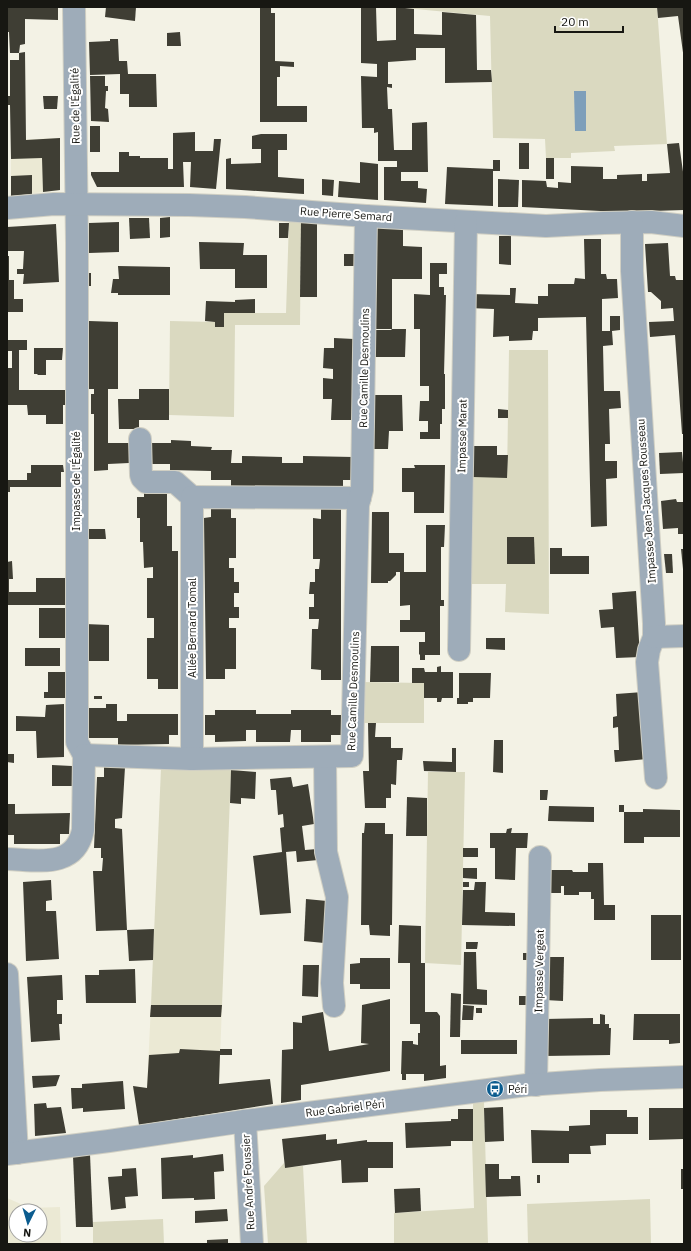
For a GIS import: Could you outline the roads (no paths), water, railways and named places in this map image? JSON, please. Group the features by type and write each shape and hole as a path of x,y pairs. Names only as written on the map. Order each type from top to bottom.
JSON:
{"street":[{"name":"Rue de l'Égalité","path":"74,7 76,205"},
{"name":"Rue Pierre Semard","path":"7,208 39,205 237,206 466,222 558,226 651,222 684,226"},
{"name":"Impasse de l'Égalité","path":"76,205 77,742 84,755"},
{"name":"Rue Camille Desmoulins","path":"84,755 192,758 352,756 358,505 362,490 366,216"},
{"name":"Impasse Marat","path":"458,650 466,222"},
{"name":"Impasse Jean-Jacques Rousseau","path":"632,222 632,271 654,637 649,650 647,662 656,778"},
{"path":"140,439 141,475 144,481 175,482 192,497 360,498"},
{"name":"Allée Bernard Tomal","path":"192,497 192,758"},
{"path":"654,637 684,636"},
{"path":"7,859 50,860 69,854 76,849 81,840 83,830 84,755"},
{"path":"325,757 326,852 337,897 332,983 334,1006"},
{"name":"Impasse Vergeat","path":"536,1085 540,857"},
{"path":"7,974 12,1154"},
{"name":"Rue Gabriel Péri","path":"12,1154 245,1121 484,1090 600,1080 684,1077"},
{"name":"Rue André Foussier","path":"245,1121 252,1244"}],"water":[{"path":"574,91 586,91 586,131 575,131"}],"place":[{"name":"Péri","path":"495,1089"}]}
